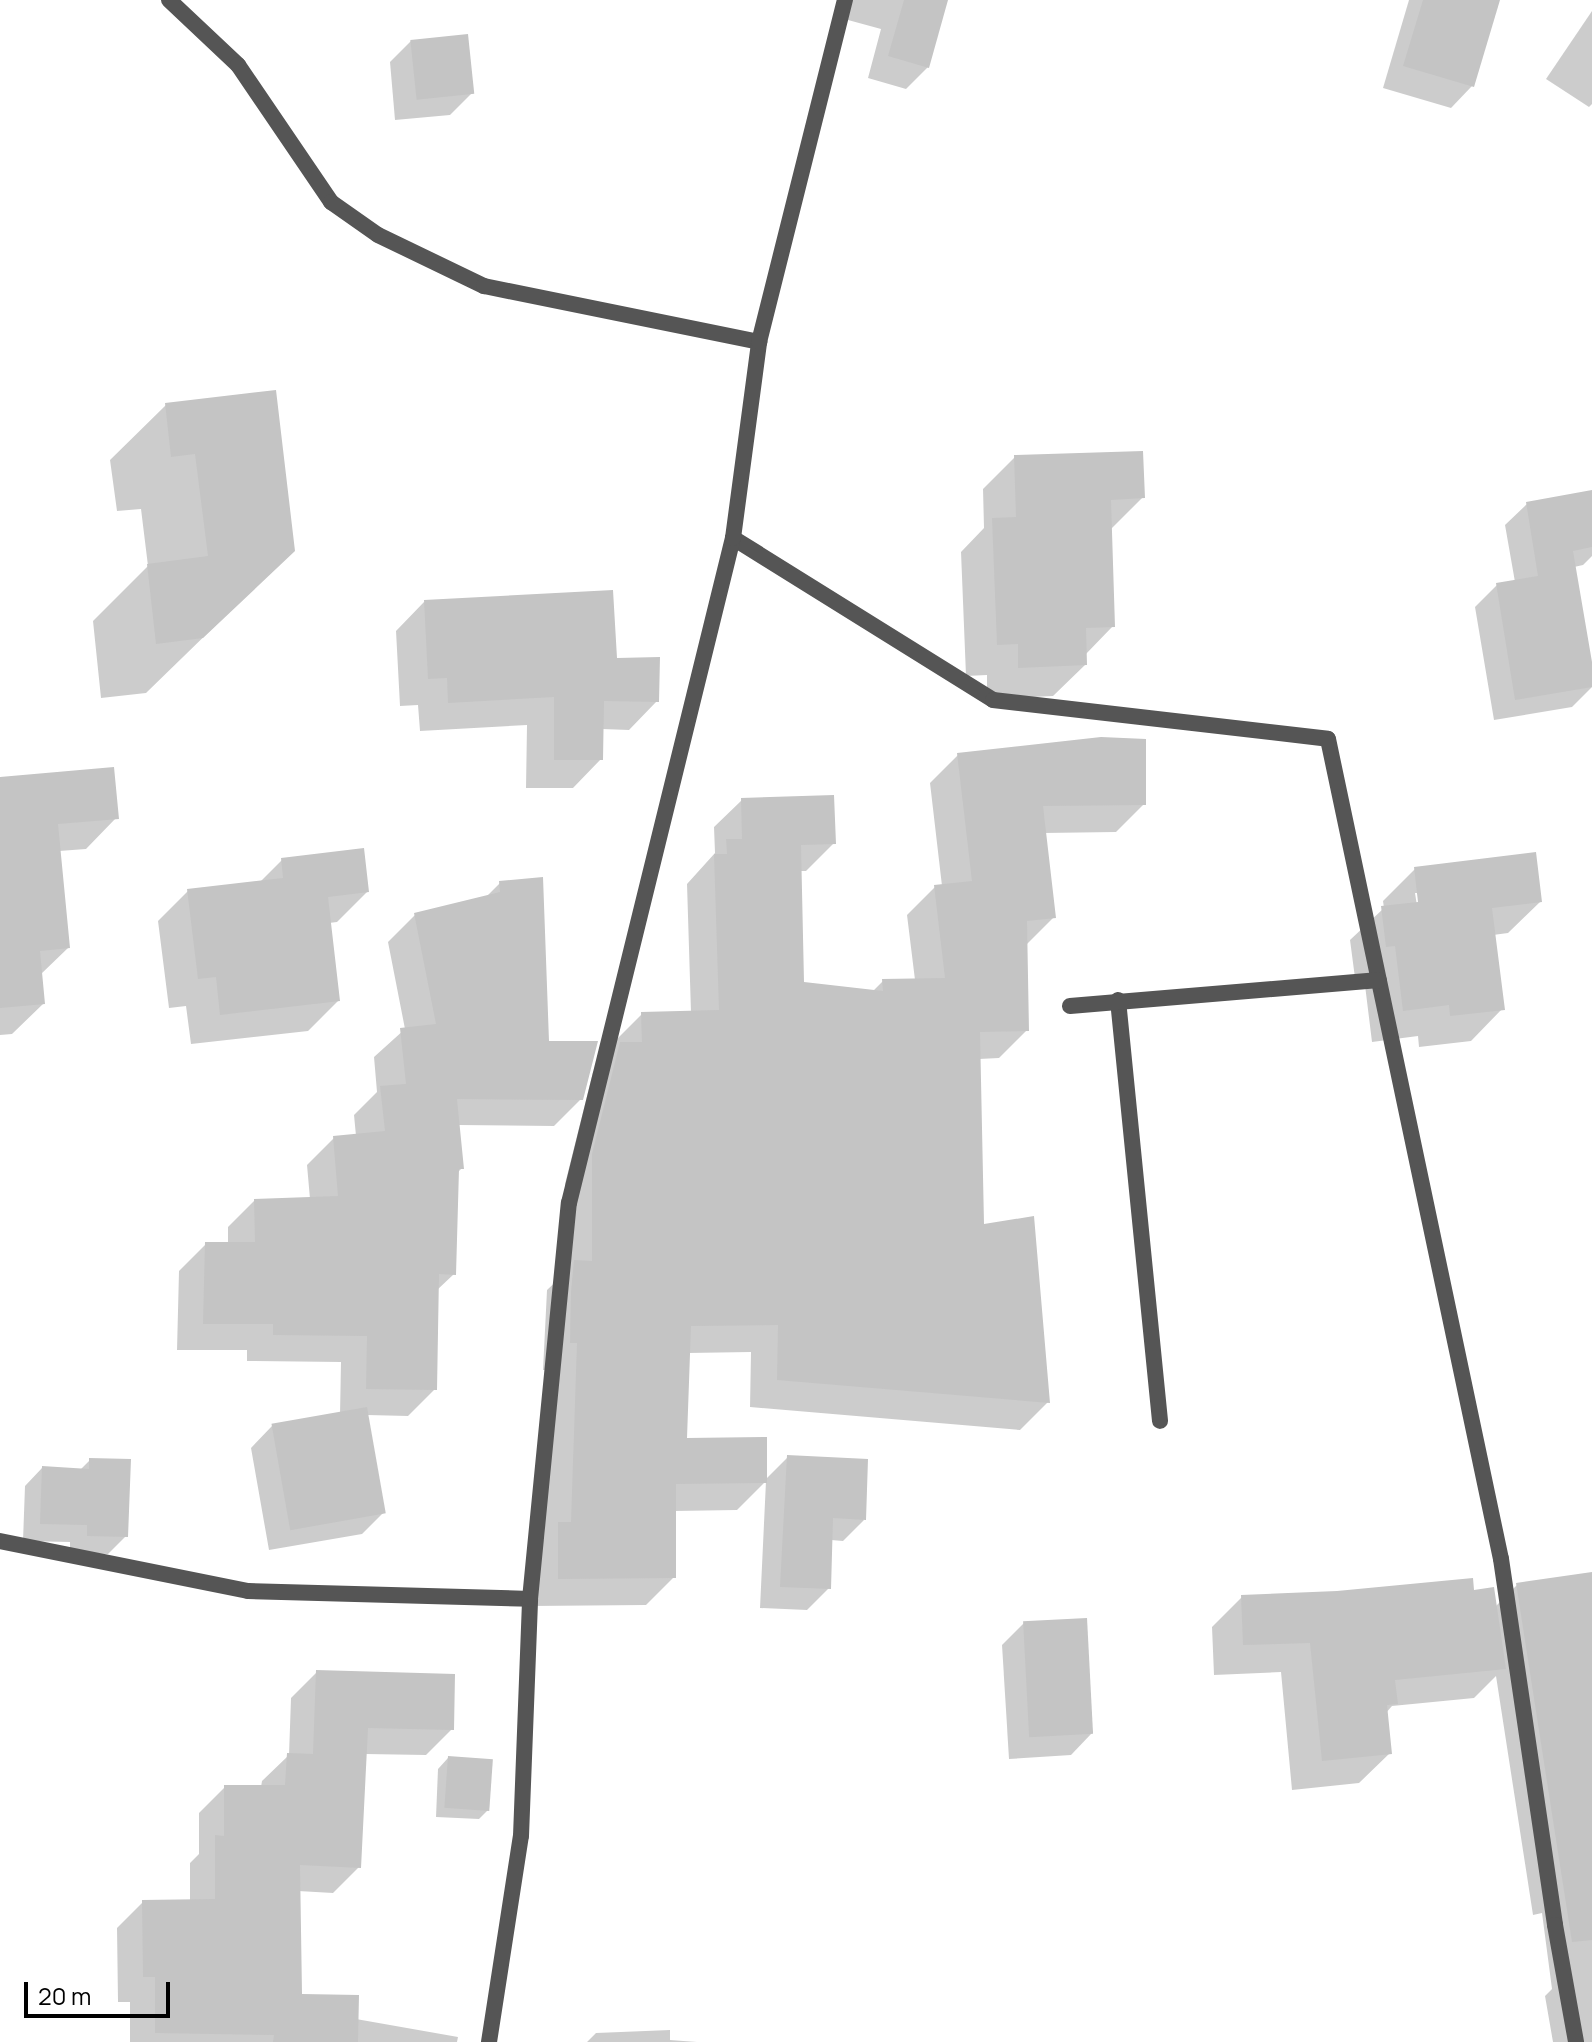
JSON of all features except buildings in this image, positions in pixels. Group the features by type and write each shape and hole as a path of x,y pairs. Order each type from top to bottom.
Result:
{"street":[{"path":"169,0 238,65 331,202 378,235 484,286 759,342"},
{"path":"489,2042 521,1836 530,1599 569,1203 733,538 759,342 845,0"},
{"path":"733,538 993,700 1328,739 1501,1559 1552,1910 1576,2042"},
{"path":"1070,1006 1379,980"},
{"path":"1118,1000 1160,1421"},
{"path":"0,1541 248,1591 530,1599"}]}
